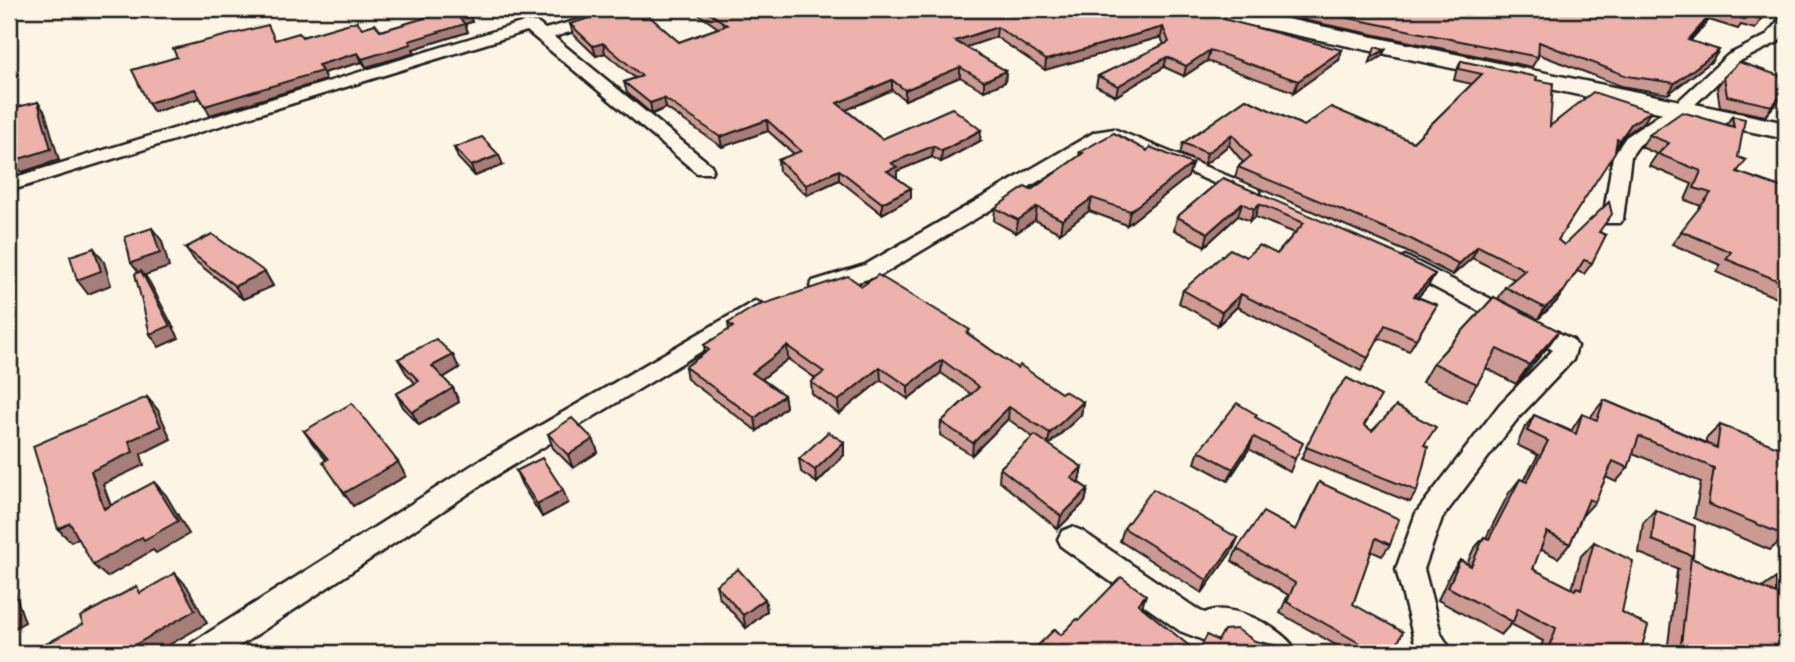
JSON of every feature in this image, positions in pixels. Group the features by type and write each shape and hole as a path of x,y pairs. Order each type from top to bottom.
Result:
{"main road":[{"path":"1207,9 1786,131"}],"street":[{"path":"543,35 635,9"},
{"path":"1613,219 1622,156 1632,141 1680,109 1734,58 1772,39 1786,20"},
{"path":"9,185 530,25 704,169"},
{"path":"799,293 873,270 1101,136 1114,134 1127,138 1275,204"},
{"path":"1385,253 1565,346 1565,354 1509,411 1430,513 1410,569 1429,649"},
{"path":"202,653 483,471 747,312 774,300"},
{"path":"1072,539 1190,621 1208,628 1217,621 1234,623 1282,653"}],"building":[{"path":"430,9 464,9 469,13 458,17 465,24 409,41 411,44 362,59 358,53 318,65 322,71 205,106 195,89 148,103 132,70 177,57 173,49 268,25 275,40 299,33 302,37 357,21 362,28 375,24 381,31 435,15"},
{"path":"619,9 641,9 679,42 727,25 704,9 1210,9 1228,13 1223,19 1342,50 1298,81 1210,50 1186,66 1167,57 1118,86 1098,76 1169,42 1163,27 1046,60 997,27 955,41 1006,71 984,81 960,67 905,90 892,80 837,103 882,139 952,108 981,130 942,151 933,146 891,163 897,167 887,171 911,188 882,203 839,170 806,185 778,160 801,151 767,120 720,137 664,98 650,103 624,82 642,76 603,43 593,46 570,24"},
{"path":"1305,9 1768,9 1762,19 1748,15 1744,19 1715,10 1688,40 1719,50 1675,83 1627,76 1539,42 1538,57"},
{"path":"1375,47 1385,50 1372,57"},
{"path":"1461,61 1537,77 1536,80 1553,83 1550,126 1593,92 1651,111 1631,124 1620,140 1617,139 1615,152 1558,240 1564,245 1609,202 1612,214 1599,232 1606,235 1592,263 1584,260 1564,291 1545,308 1505,287 1525,270 1478,246 1459,264 1411,239 1238,167 1251,156 1232,134 1207,153 1183,143 1246,99 1304,126 1331,107 1413,142 1482,74 1459,69"},
{"path":"1739,62 1786,78 1786,90 1772,106 1727,96 1724,77"},
{"path":"38,102 51,149 13,161 12,156 9,157 9,109"},
{"path":"1682,112 1734,127 1732,116 1745,119 1738,157 1746,160 1737,172 1786,189 1786,284 1726,259 1731,252 1681,231 1711,193 1694,188 1701,171 1658,154 1669,143 1649,135"},
{"path":"1114,133 1147,151 1150,147 1192,164 1130,211 1092,198 1062,220 1037,207 1018,220 995,208 1025,187 1031,190 1083,153 1080,152"},
{"path":"482,137 499,155 471,166 454,148"},
{"path":"1223,178 1395,253 1435,274 1414,296 1437,305 1416,339 1385,325 1368,358 1241,294 1222,312 1183,290 1230,249 1246,257 1259,245 1277,254 1304,223 1259,204 1254,209 1242,203 1208,233 1177,217"},
{"path":"152,228 160,253 131,263 125,237"},
{"path":"212,234 265,272 235,286 185,248"},
{"path":"94,248 101,271 77,280 70,256"},
{"path":"141,271 170,326 150,334 135,274"},
{"path":"878,275 970,330 967,333 1017,368 1020,365 1061,393 1064,391 1083,402 1050,433 1009,407 973,443 941,422 979,387 942,360 908,386 880,367 838,401 811,382 824,372 787,346 752,373 784,395 755,418 685,367 709,350 704,345 733,327 728,323 754,307 848,276 862,286"},
{"path":"1494,297 1559,331 1529,365 1497,349 1477,384 1433,363"},
{"path":"436,339 453,355 432,366 453,388 412,412 396,394 419,381 398,359"},
{"path":"1347,378 1381,396 1364,425 1372,431 1396,406 1436,427 1424,445 1428,447 1417,491 1306,447 1332,396"},
{"path":"147,397 161,426 129,441 133,452 91,471 104,509 154,482 178,521 144,540 142,537 93,565 70,523 58,529 33,446"},
{"path":"1604,400 1717,448 1720,425 1786,450 1786,536 1708,504 1714,468 1639,436 1628,468 1613,461 1595,502 1589,499 1570,544 1547,532 1533,569 1575,590 1577,587 1581,589 1594,542 1633,561 1622,612 1648,626 1640,653 1601,653 1581,643 1578,653 1548,653 1556,628 1518,608 1513,622 1448,587 1460,560 1471,566 1484,537 1489,539 1520,479 1527,482 1548,441 1527,431 1534,415 1576,434 1582,414 1597,420"},
{"path":"352,403 398,462 344,493 323,462 328,459 304,431"},
{"path":"1237,403 1257,415 1255,417 1303,443 1295,459 1254,437 1233,469 1199,451"},
{"path":"572,418 593,439 568,455 548,434"},
{"path":"828,432 844,442 815,470 799,459"},
{"path":"1035,435 1082,467 1071,478 1088,489 1061,516 1000,468"},
{"path":"542,458 563,490 537,504 516,471"},
{"path":"1319,482 1399,519 1390,545 1376,538 1353,604 1403,632 1393,653 1377,653 1287,602 1295,583 1237,549 1263,512 1296,530"},
{"path":"1153,489 1238,538 1207,580 1124,528"},
{"path":"1655,510 1695,526 1693,556 1652,540"},
{"path":"1691,558 1776,594 1776,578 1786,582 1786,653 1680,653"},
{"path":"738,569 765,599 743,615 716,585"},
{"path":"175,573 195,610 121,653 46,653 44,645 83,624 80,617 137,586 140,593"},
{"path":"1121,577 1146,595 1138,604 1198,653 1030,653 1055,629 1061,635 1079,620"},
{"path":"1237,629 1255,641 1282,647 1280,651 1283,653 1198,653 1207,635 1218,641 1224,630"}]}
